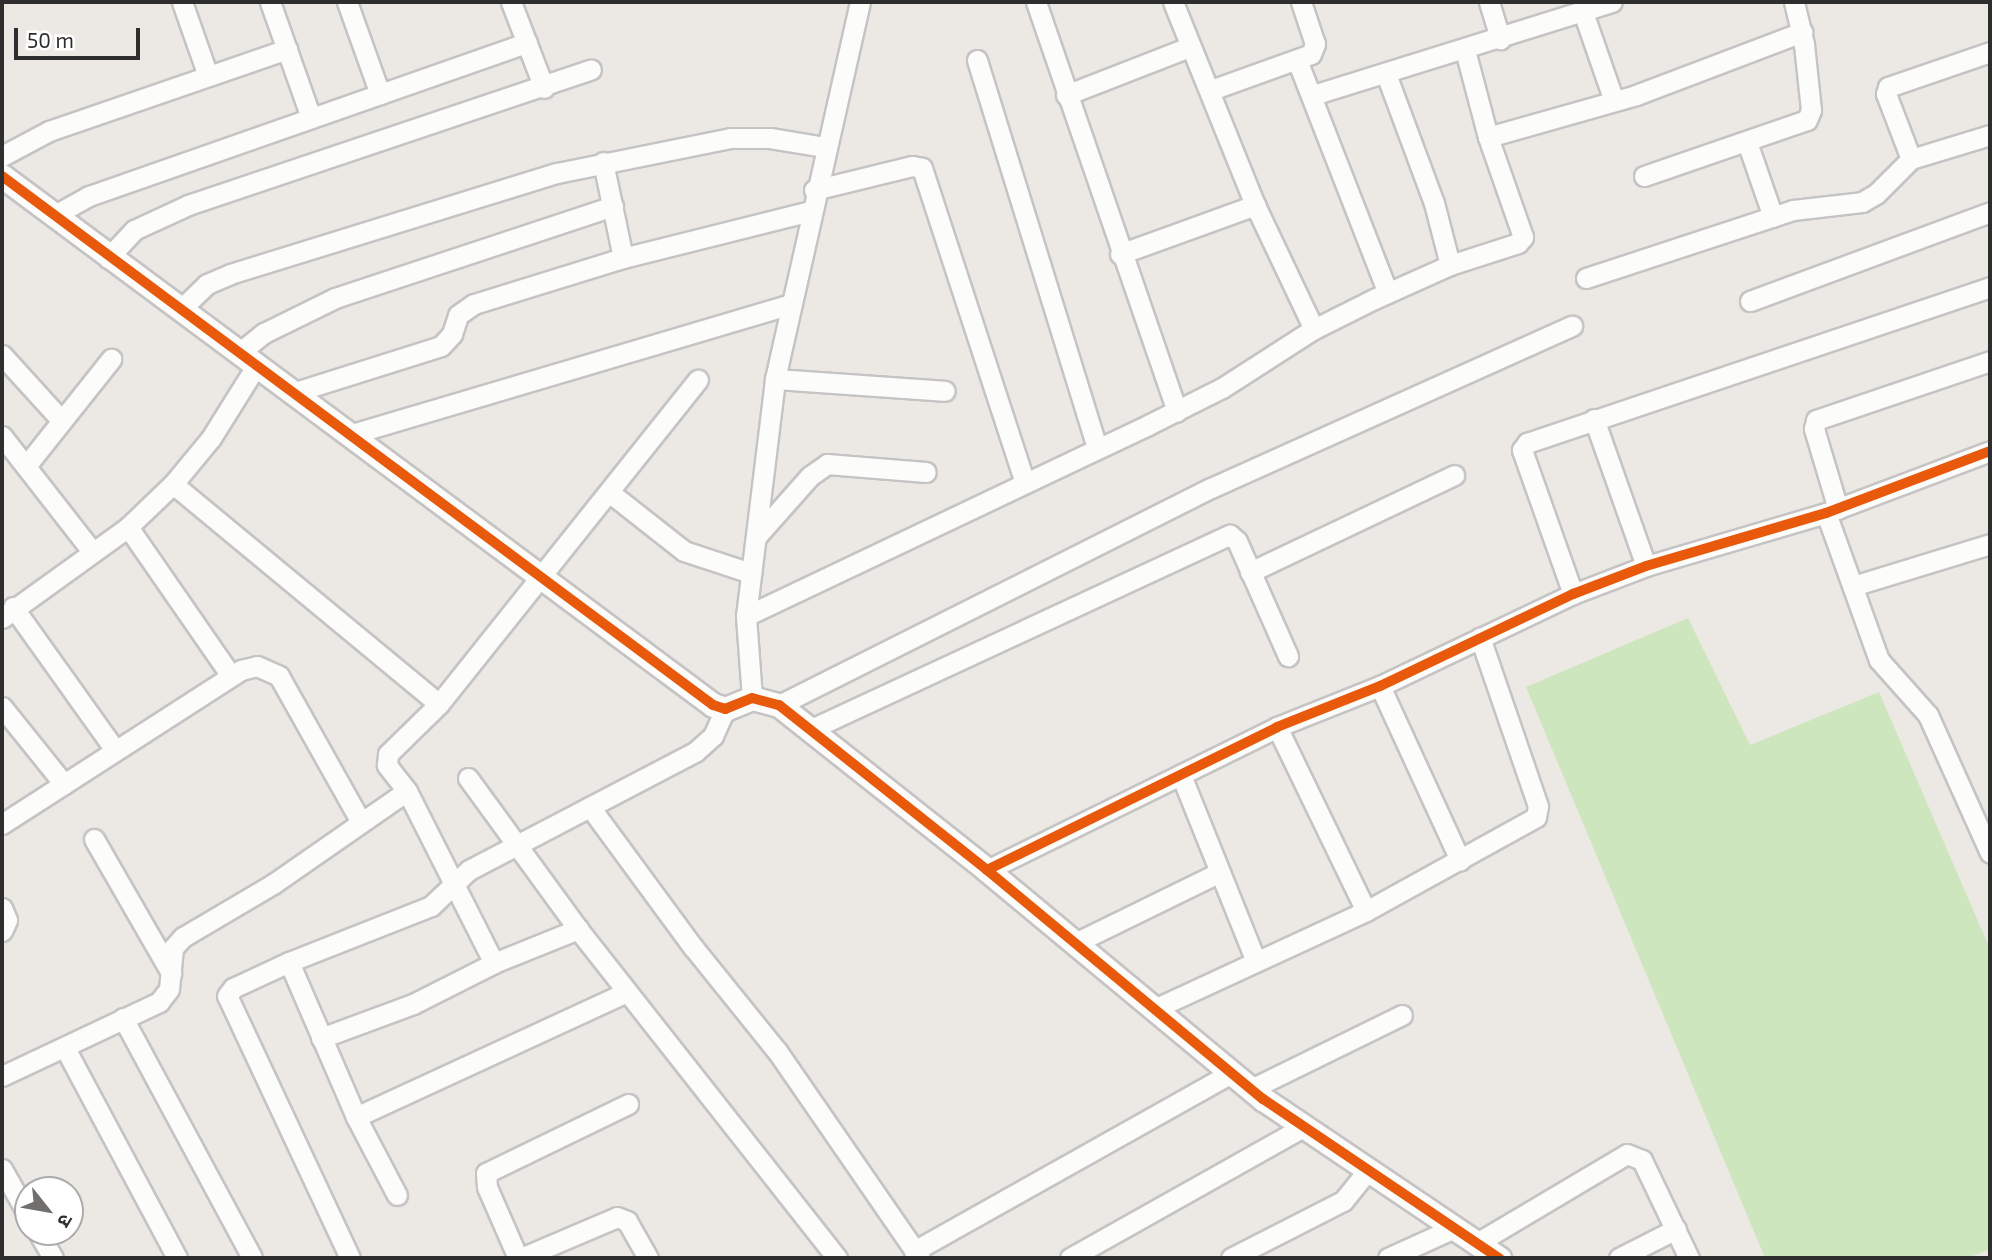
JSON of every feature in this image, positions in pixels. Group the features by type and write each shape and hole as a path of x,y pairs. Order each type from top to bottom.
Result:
{"street":[{"path":"182,2 208,76"},
{"path":"270,2 311,118"},
{"path":"347,2 380,94"},
{"path":"511,2 544,88"},
{"path":"752,698 746,615 775,379 814,190 860,2"},
{"path":"1036,2 1120,254 1177,411"},
{"path":"1173,2 1189,47 1211,90 1255,205 1314,329"},
{"path":"1211,90 1311,54 1315,44 1300,2"},
{"path":"1489,2 1500,39"},
{"path":"1313,95 1465,50 1612,2"},
{"path":"1644,176 1808,120 1811,110 1802,32 1794,2"},
{"path":"1583,12 1614,101"},
{"path":"1488,137 1614,101 1802,32"},
{"path":"53,216 89,196 527,43"},
{"path":"1066,95 1189,47"},
{"path":"2,156 49,131 287,49"},
{"path":"746,615 1177,411 1222,388 1314,329 1388,293 1450,265 1518,243 1523,237 1488,137 1465,50"},
{"path":"1911,159 1886,94 1888,87 1990,52"},
{"path":"1297,60 1313,95 1388,293"},
{"path":"976,61 1097,448"},
{"path":"108,258 134,230 176,210 544,88 591,69"},
{"path":"1386,74 1434,203 1450,265"},
{"path":"1586,278 1805,207 1862,202 1876,194 1911,159 1990,135"},
{"path":"180,310 207,284 230,274 603,162 739,137 825,147"},
{"path":"1747,142 1773,217"},
{"path":"603,162 623,258"},
{"path":"814,190 912,166 922,168 1025,482"},
{"path":"2,176 108,258 713,705 724,709 752,698 779,705 987,870 1251,1089 1489,1253 1627,1154 1642,1160 1689,1258"},
{"path":"1120,254 1255,205"},
{"path":"115,750 8,612 128,527 173,484 211,438 247,360 264,333 335,298 612,206"},
{"path":"292,393 441,346 466,308 623,258 810,211"},
{"path":"1750,301 1990,212"},
{"path":"1573,594 1521,450 1527,443 1990,287"},
{"path":"349,435 789,305"},
{"path":"779,705 1211,488 1572,326"},
{"path":"2,355 62,421"},
{"path":"26,467 111,359"},
{"path":"1990,361 1816,420 1814,429 1832,511 1853,586 1879,660 1928,715 1990,853"},
{"path":"775,379 945,391"},
{"path":"494,963 455,879 407,791 387,765 388,754 439,704 698,380"},
{"path":"1594,419 1646,566"},
{"path":"2,436 92,551"},
{"path":"987,870 1277,727 1380,686 1573,594 1646,566 1832,511 1990,451"},
{"path":"756,537 810,476 827,464 926,472"},
{"path":"1250,572 1454,475"},
{"path":"173,484 439,704"},
{"path":"609,492 684,551 751,573"},
{"path":"128,527 230,676"},
{"path":"809,730 1227,536 1237,541 1288,656"},
{"path":"1853,586 1990,544"},
{"path":"1154,1009 1366,911 1531,821 1538,812 1480,638"},
{"path":"2,824 230,676 257,666 279,676 361,822"},
{"path":"1380,686 1460,860"},
{"path":"2,707 64,784"},
{"path":"350,1258 229,1007 227,996 233,988 289,962 431,906 455,879 513,845 695,752 713,736 724,709"},
{"path":"1277,727 1366,911"},
{"path":"1181,775 1256,962"},
{"path":"468,778 513,845 626,992 837,1258"},
{"path":"2,1076 159,1002 169,989 173,948 183,937 273,884 407,791"},
{"path":"590,807 693,947 777,1051 917,1254 1231,1073"},
{"path":"94,839 172,974"},
{"path":"1075,943 1220,872"},
{"path":"2,908 7,920 2,932"},
{"path":"321,1038 413,1004 494,963 578,929"},
{"path":"289,962 356,1117 397,1195"},
{"path":"356,1117 626,992"},
{"path":"1251,1089 1402,1015"},
{"path":"123,1018 252,1258"},
{"path":"65,1048 177,1258"},
{"path":"628,1104 486,1173 487,1187 520,1258 617,1217 627,1221 648,1258"},
{"path":"1070,1258 1303,1126"},
{"path":"2,1169 14,1190"},
{"path":"1231,1258 1343,1201 1368,1170"},
{"path":"1388,1258 1454,1228"},
{"path":"1619,1258 1676,1229"}],"green space":[{"path":"1688,618 1750,745 1879,692 1990,949 1990,1249 1968,1258 1765,1258 1526,687"}],"cycle path":[{"path":"2,176 713,705 725,709 752,698 779,705 987,870 1263,1099 1499,1258"},
{"path":"987,870 1277,727 1380,686 1573,594 1646,566 1826,513 1990,451"}]}
